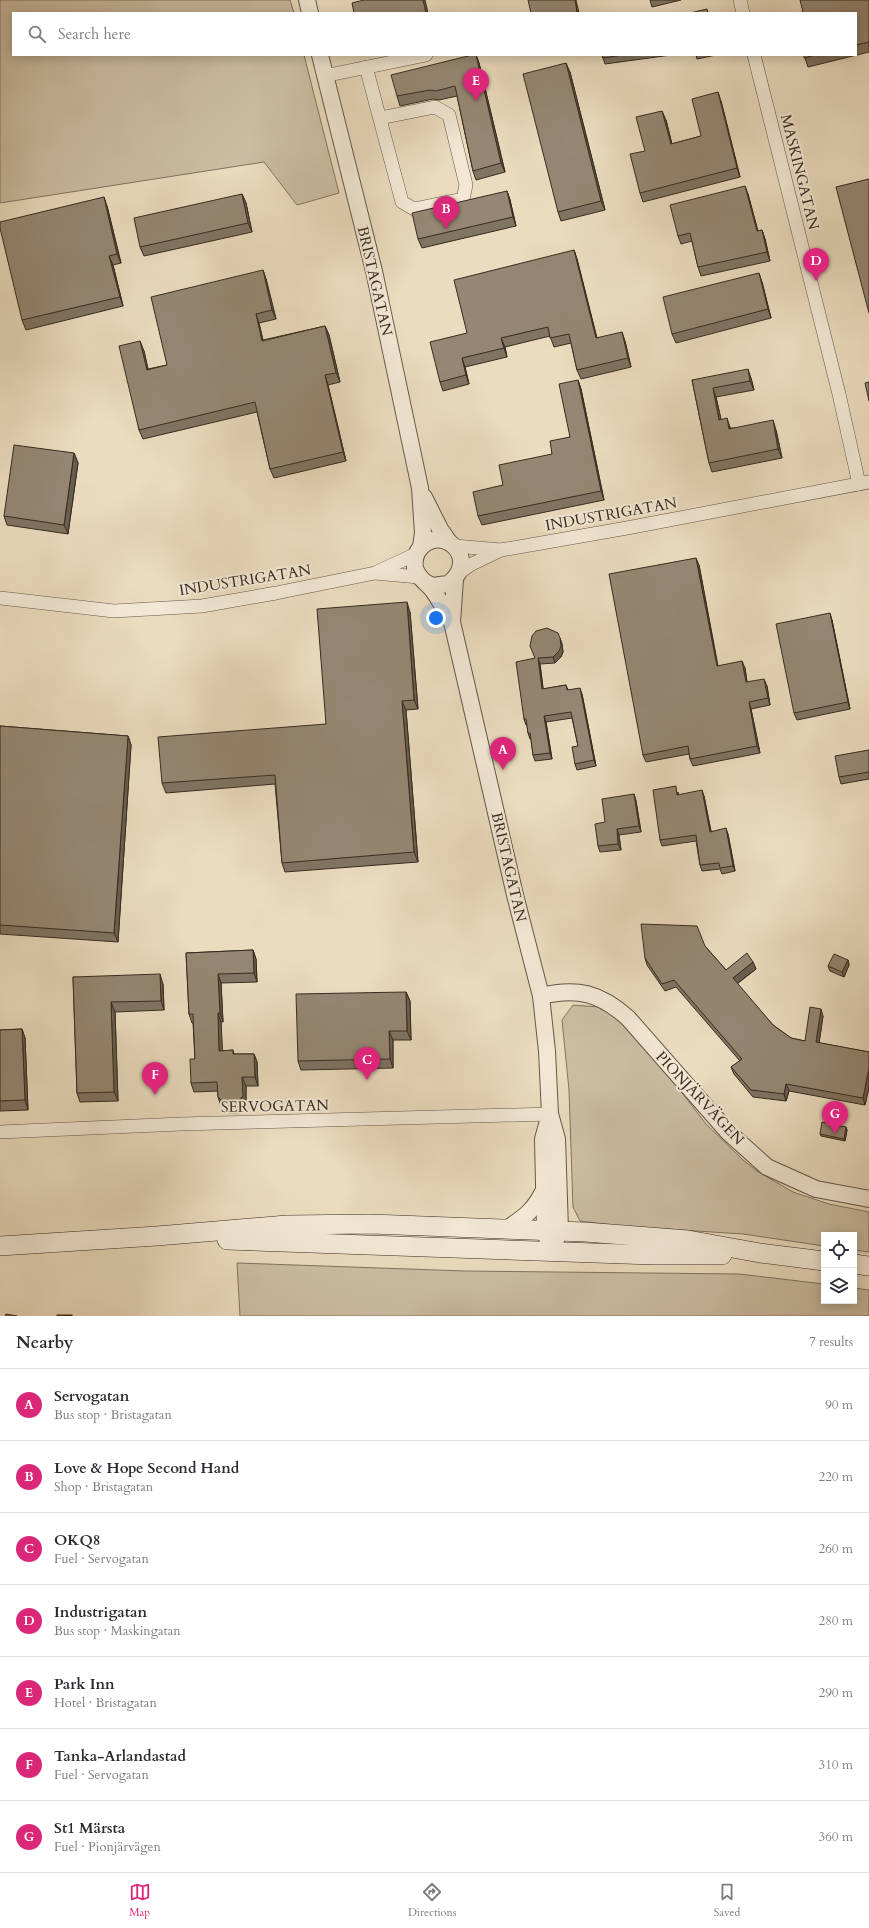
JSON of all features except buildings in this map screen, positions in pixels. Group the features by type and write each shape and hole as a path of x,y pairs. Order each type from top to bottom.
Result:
{"main road":[{"path":"0,1246 158,1236 287,1225 371,1224 552,1230 688,1240 760,1254 821,1260"},
{"path":"158,1236 289,1243 551,1251 653,1256 760,1254"},
{"path":"857,1264 869,1266"}],"street":[{"path":"307,0 310,12"},
{"path":"740,0 743,12"},
{"name":"BRISTAGATAN","path":"320,56 374,271 420,488 423,533 415,562 416,570 422,580 434,592 452,622 513,888 541,996 547,1051 550,1114 557,1138 551,1251"},
{"path":"324,76 421,56"},
{"name":"MASKINGATAN","path":"754,56 839,394 864,482"},
{"path":"366,67 402,202 414,209 463,199 466,185 449,115 435,108 380,118"},
{"name":"INDUSTRIGATAN","path":"457,576 470,565 501,550 627,528 864,482"},
{"name":"BRISTAGATAN","path":"420,488 438,525 461,559 457,576 452,622"},
{"path":"419,550 427,542 435,540 452,544"},
{"name":"INDUSTRIGATAN","path":"452,544 501,550"},
{"name":"INDUSTRIGATAN","path":"0,598 114,611 202,606 375,573 419,550"},
{"name":"INDUSTRIGATAN","path":"375,573 422,580"},
{"path":"422,580 432,586 440,586 448,584 457,576"},
{"name":"PIONJÄRVÄGEN","path":"541,996 559,992 580,992 603,1000 616,1007 628,1018 728,1132 768,1167 816,1189 869,1199"},
{"name":"BRISTAGATAN","path":"550,1114 543,1138 544,1190 552,1230"},
{"name":"SERVOGATAN","path":"0,1132 181,1124 550,1114"},
{"path":"508,1228 527,1216 536,1205 544,1190"}],"shaded area":[{"path":"0,0 290,0 294,12 12,12 12,56 304,56 339,193 297,205 264,162 0,203"},
{"path":"573,1005 599,1007 630,1025 706,1124 743,1160 757,1171 793,1192 829,1204 869,1212 869,1252 857,1250 857,1232 821,1232 821,1246 743,1234 620,1226 580,1221 573,1207 569,1090 562,1020"},
{"path":"237,1263 465,1271 739,1274 821,1284 821,1304 857,1304 857,1288 869,1290 869,1316 240,1316"}],"place":[{"name":"Park Inn","path":"476,101"},
{"name":"Love & Hope Second Hand","path":"446,229"},
{"name":"Industrigatan","path":"816,281"},
{"name":"Servogatan","path":"503,770"},
{"name":"OKQ8","path":"367,1080"},
{"name":"Tanka-Arlandastad","path":"155,1095"},
{"name":"St1 Märsta","path":"835,1134"}]}
